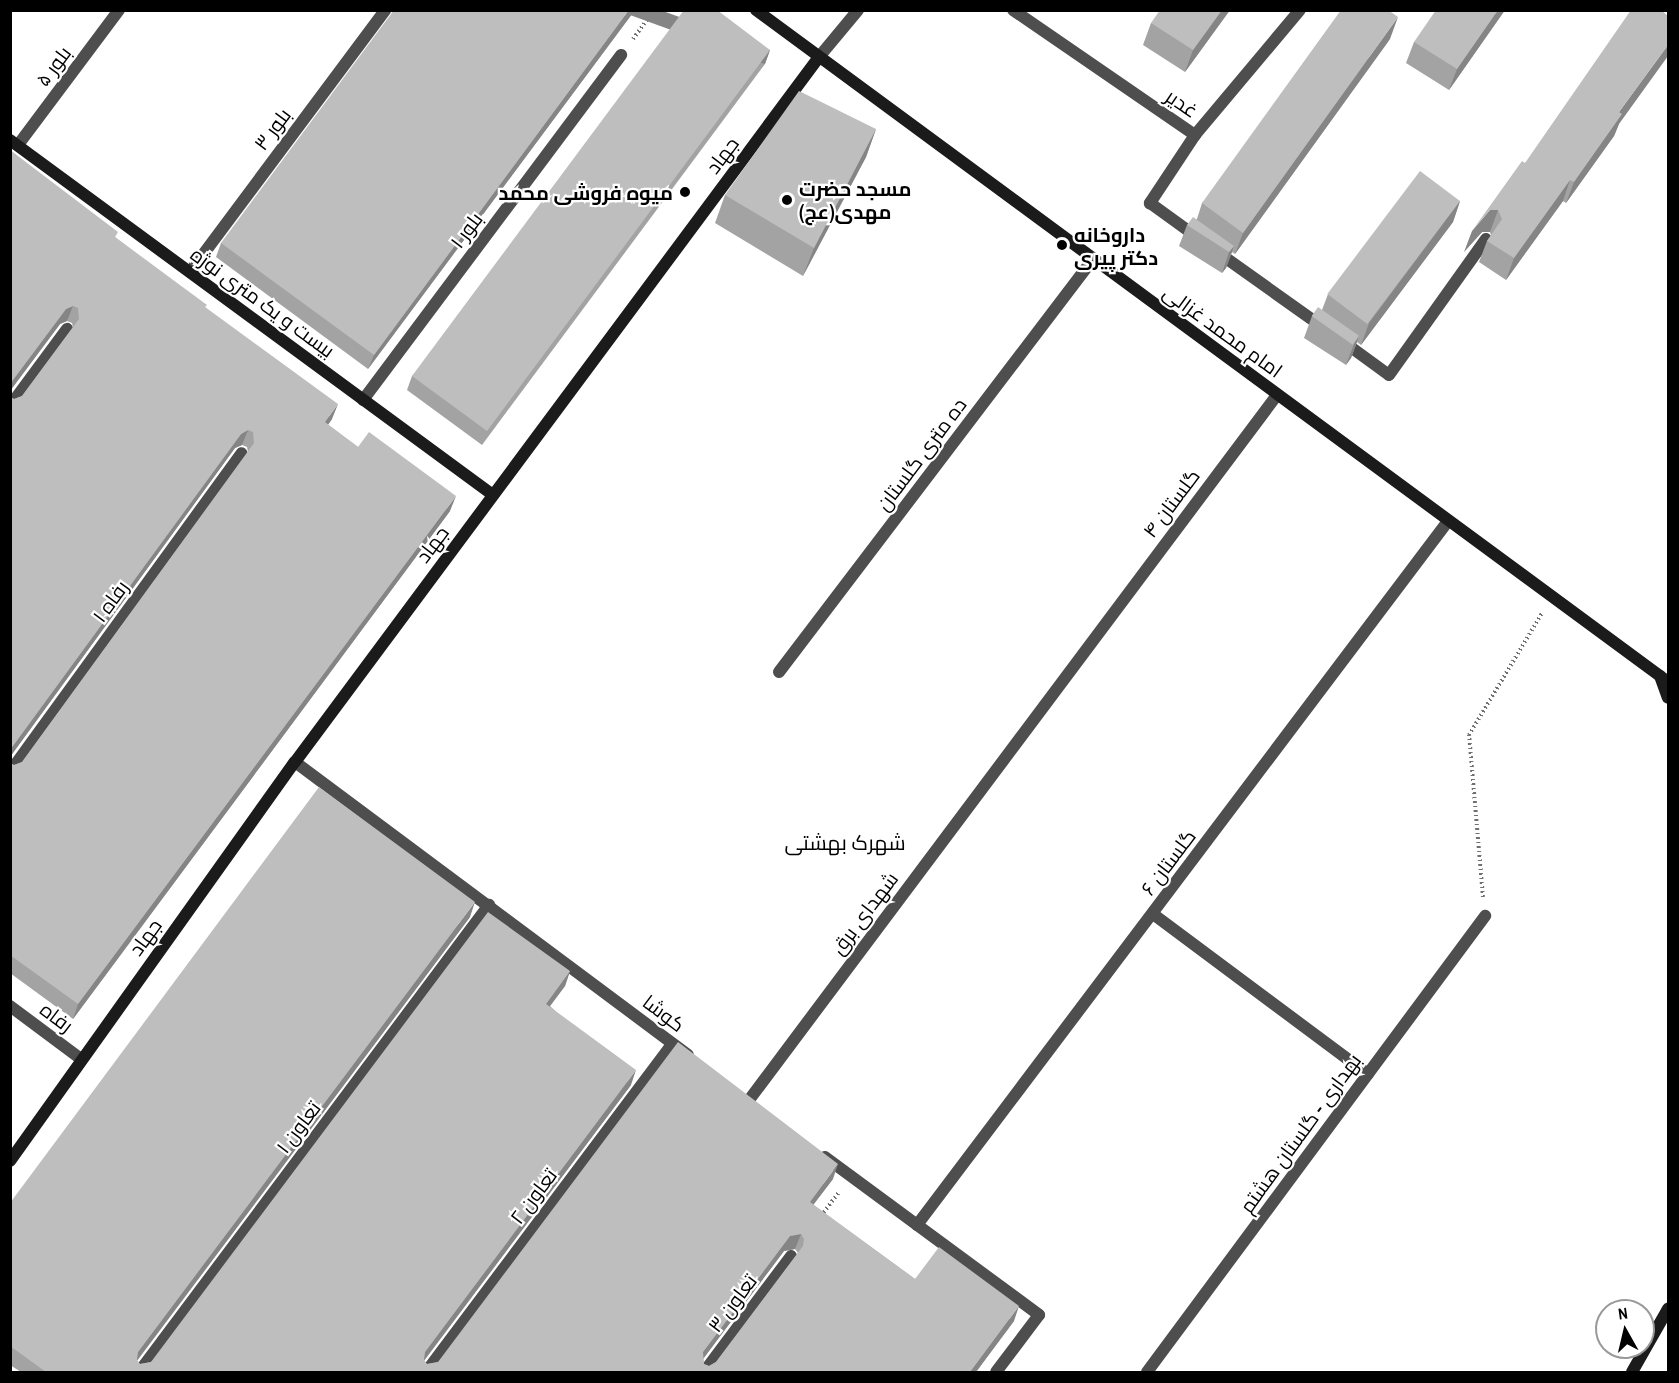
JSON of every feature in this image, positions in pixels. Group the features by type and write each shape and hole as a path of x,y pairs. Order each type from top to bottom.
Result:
{"street":[{"name":"بلور ۵","path":"14,142 119,10"},
{"name":"بلور ۳","path":"190,272 385,10"},
{"name":"امام محمد غزالی","path":"756,10 1551,597 1665,677"},
{"path":"819,57 858,10"},
{"name":"غدیر","path":"1012,10 1195,135 1300,10"},
{"name":"بلور ۱","path":"363,400 621,55"},
{"name":"جهاد","path":"10,1161 295,762 819,57"},
{"path":"1195,135 1150,203 1389,375 1486,239"},
{"name":"بیست و یک متری نوژه","path":"14,142 493,495"},
{"name":"ده متری گلستان","path":"779,672 1093,259"},
{"path":"10,406 67,329"},
{"name":"گلستان ۴","path":"1097,634 1277,395"},
{"name":"رفاه ۱","path":"10,772 242,453"},
{"name":"گلستان ۶","path":"917,1225 1448,521"},
{"name":"شهدای برق","path":"749,1100 1097,634"},
{"path":"1665,677 1668,698"},
{"name":"کوشا","path":"295,762 701,1065"},
{"name":"تعاون ۱","path":"139,1372 489,905"},
{"path":"1153,914 1368,1074"},
{"name":"بهداری - گلستان هشتم","path":"1147,1372 1485,916"},
{"name":"رفاه","path":"10,1006 81,1059"},
{"name":"تعاون ۲","path":"426,1372 672,1044"},
{"path":"814,1149 1039,1315 996,1372"},
{"name":"تعاون ۳","path":"704,1372 791,1256"},
{"path":"1632,1372 1668,1309"}],"path":[{"path":"621,55 654,10"},
{"path":"1485,916 1469,735 1551,597"},
{"path":"818,1221 851,1176"}],"building":[{"path":"394,10 629,10 374,355 221,243"},
{"path":"684,10 717,10 770,50 487,431 412,376"},
{"path":"1160,10 1222,10 1193,50 1151,23"},
{"path":"1341,10 1388,10 1398,17 1243,233 1202,203"},
{"path":"1436,10 1498,10 1457,69 1414,42"},
{"path":"1631,10 1661,10 1668,16 1668,45 1619,112 1622,114 1574,182 1570,180 1514,258 1487,241 1502,219 1498,210 1490,210 1472,231 1522,161 1525,163"},
{"path":"799,91 876,129 814,248 725,195"},
{"path":"10,150 118,232 115,237 207,305 205,307 338,404 325,422 358,447 369,432 456,496 78,1004 10,955 10,763 14,765 22,762 254,443 253,432 248,430 241,434 10,750 10,397 14,399 22,396 79,319 78,308 73,306 66,309 10,384"},
{"path":"1420,171 1460,201 1367,324 1327,294"},
{"path":"1193,217 1234,246 1229,252 1187,225"},
{"path":"1318,307 1359,336 1353,345 1312,316"},
{"path":"319,787 475,902 138,1352 137,1360 140,1364 151,1362 488,912 570,971 546,1004 636,1070 425,1352 424,1360 427,1364 438,1362 678,1042 838,1164 810,1202 915,1279 939,1247 1019,1306 970,1372 46,1372 10,1346 10,1203","holes":["801,1234 804,1239 803,1246 716,1362 709,1366 704,1364 703,1352 790,1236"]}],"place":[{"name":"میوه فروشی محمد","path":"685,192"},
{"name":"مسجد حضرت مهدی(عج)","path":"787,200"},
{"name":"داروخانه دکتر پیری","path":"1062,245"}],"district":[{"name":"شهرک بهشتی","path":"845,843"}]}
